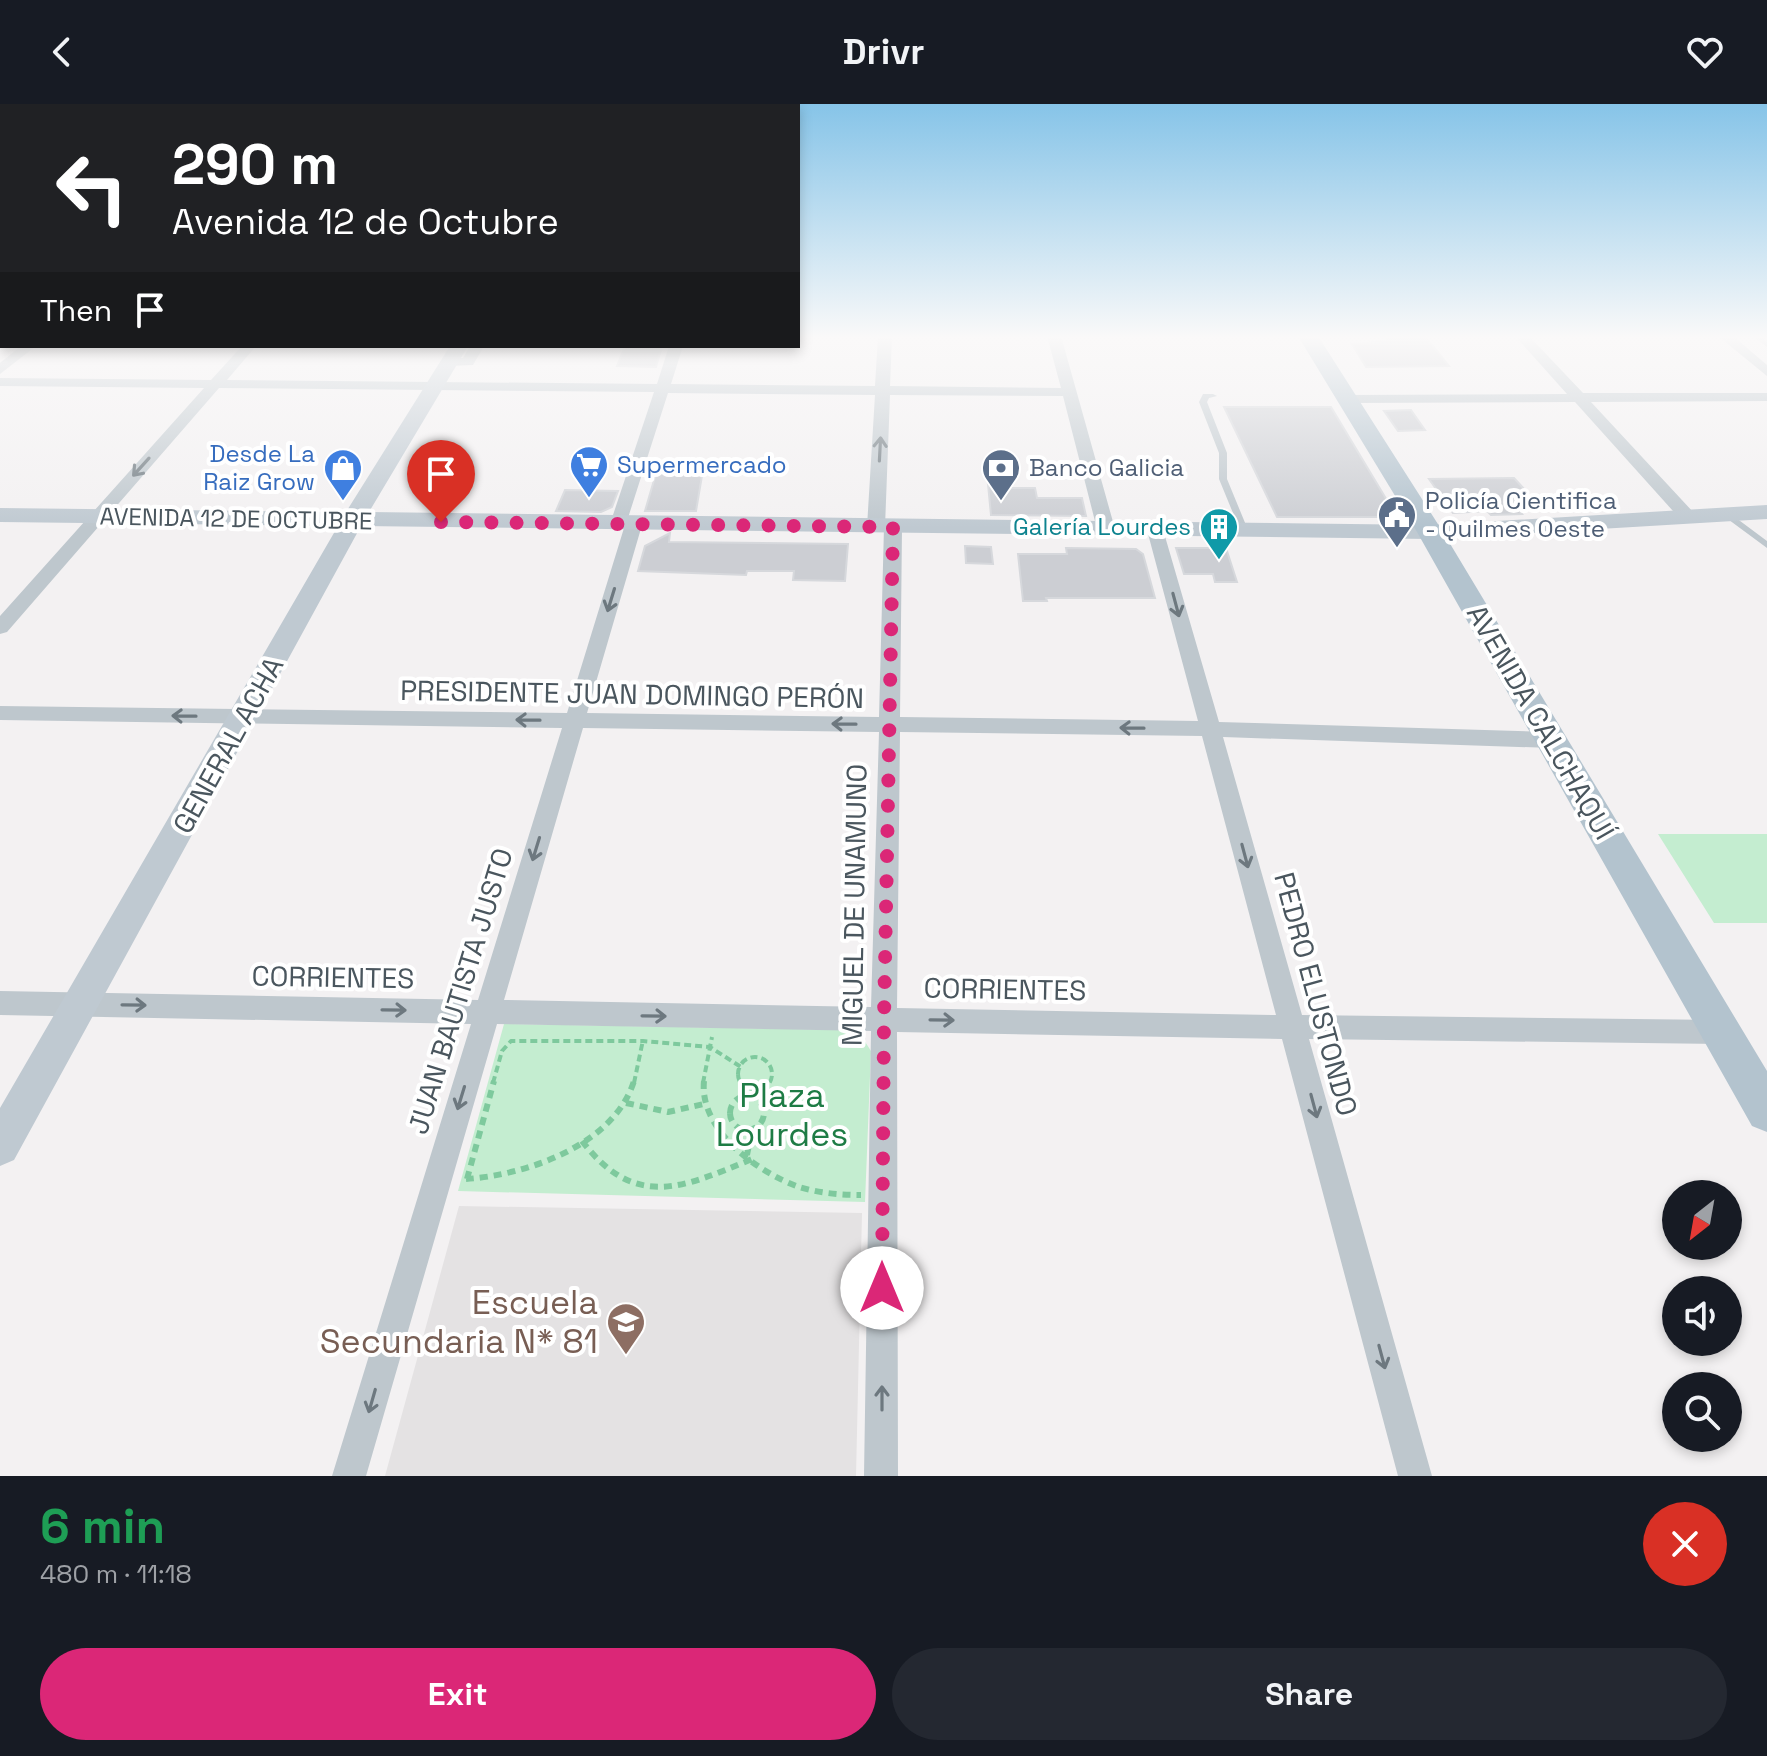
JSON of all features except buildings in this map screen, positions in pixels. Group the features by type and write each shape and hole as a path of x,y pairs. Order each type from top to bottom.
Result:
{"main road":[{"name":"GENERAL ACHA","path":"0,1146 353,520 426,400"},
{"name":"AVENIDA CALCHAQUÍ","path":"1347,400 1430,532 1767,1111"},
{"name":"AVENIDA 12 DE OCTUBRE","path":"0,515 626,525 1430,532 1767,512"}],"street":[{"path":"0,628 202,400"},
{"name":"JUAN BAUTISTA JUSTO","path":"349,1476 574,721 660,400"},
{"name":"MIGUEL DE UNAMUNO","path":"881,1476 884,1019 890,725 884,400"},
{"path":"1070,400 1106,529"},
{"path":"1581,400 1688,517"},
{"name":"PEDRO ELUSTONDO","path":"1156,530 1415,1476"},
{"name":"PRESIDENTE JUAN DOMINGO PERÓN","path":"0,713 1210,729 1552,740"},
{"name":"CORRIENTES","path":"0,1003 488,1012 645,1028 716,1017 1721,1032"}],"lane":[{"path":"1204,400 1223,453 1223,479 1244,530"},
{"path":"1728,515 1767,545"}],"path":[{"path":"716,1017 704,1104 711,1120 769,1173 793,1185 823,1192 883,1195"},
{"path":"436,1178 508,1175 536,1165 613,1119 626,1103 645,1028"},
{"path":"467,1179 502,1051 511,1041 645,1028 710,1047 741,1067"},
{"path":"753,1093 736,1100 729,1116 739,1129 753,1128 760,1123 764,1112 761,1102 753,1093 739,1082 741,1067 749,1059 760,1058 772,1068 768,1084 753,1093"},
{"path":"626,1103 668,1112 704,1104"},
{"path":"750,1157 753,1128"},
{"path":"582,1140 600,1168 630,1185 649,1188 716,1174 750,1157"}],"shaded area":[{"name":"Escuela Secundaria N* 81","path":"459,1206 862,1213 856,1476 385,1476"}],"green space":[{"path":"1658,834 1767,834 1767,923 1714,923"},
{"name":"Plaza Lourdes","path":"504,1024 851,1030 862,1037 871,1051 865,1202 458,1191"}],"place":[{"name":"Supermercado","path":"589,499"},
{"name":"Desde La Raiz Grow","path":"343,502"},
{"name":"Banco Galicia","path":"1001,502"},
{"name":"Policía Cientifica - Quilmes Oeste","path":"1397,549"},
{"name":"Galería Lourdes","path":"1219,561"},
{"name":"Escuela Secundaria N* 81","path":"626,1356"}],"route":[{"path":"441,522 893,527 882,1288"}]}
